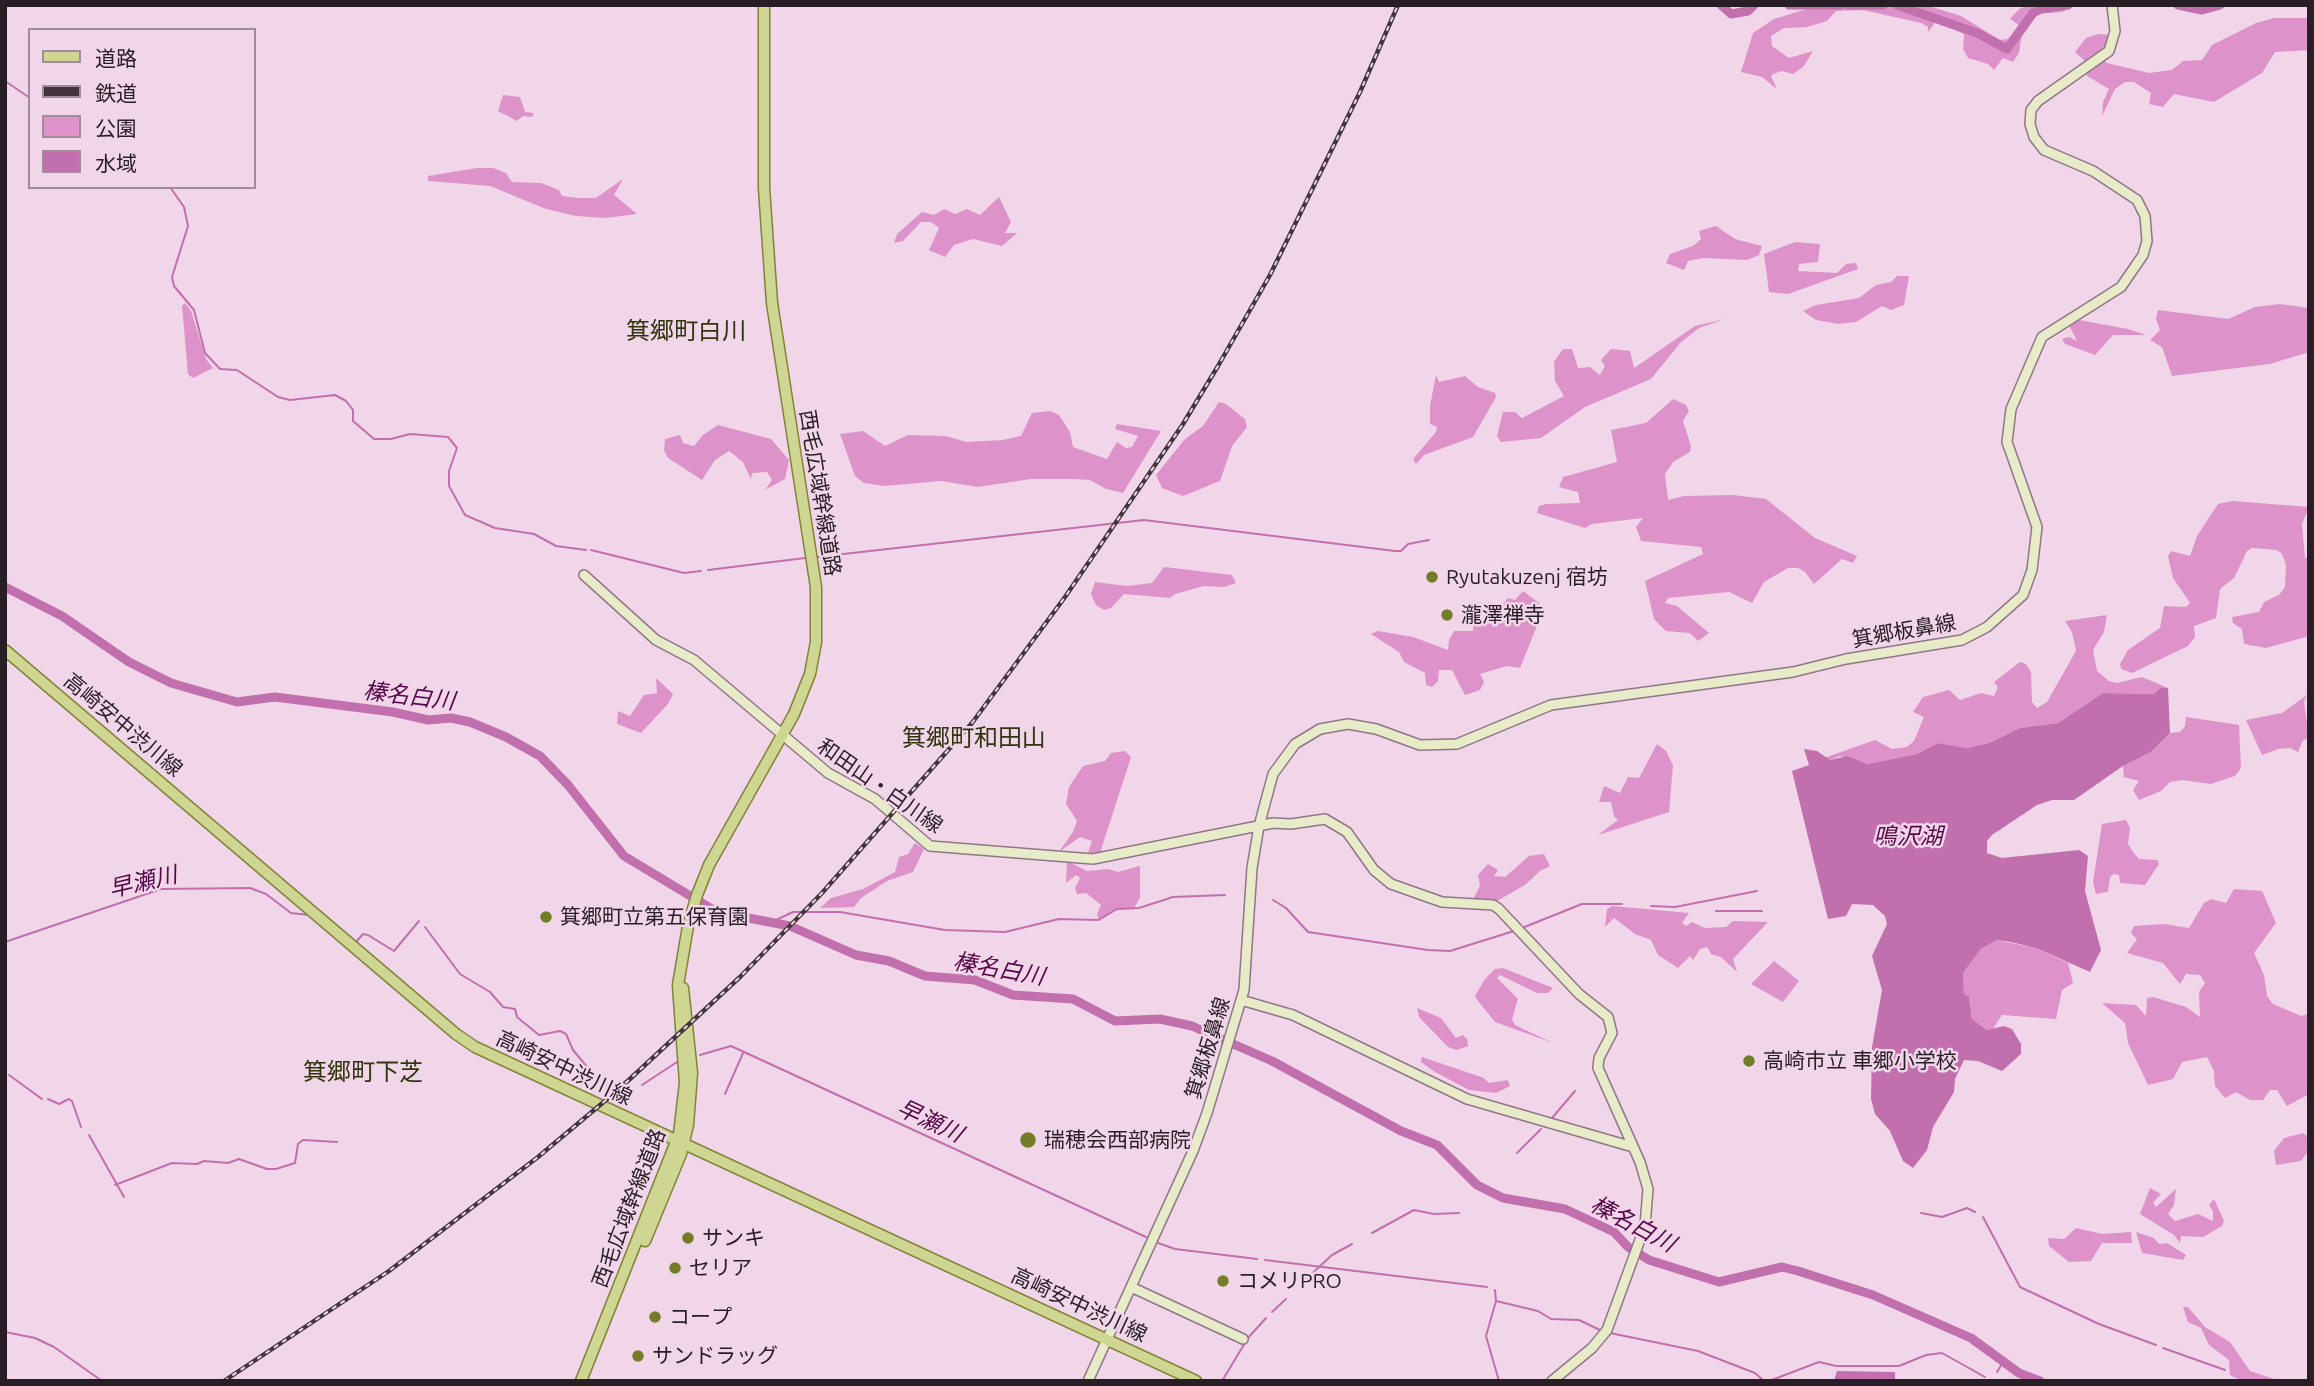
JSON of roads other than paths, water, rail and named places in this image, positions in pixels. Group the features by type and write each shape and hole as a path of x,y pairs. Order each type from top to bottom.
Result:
{"main road":[{"name":"西毛広域幹線道路","path":"588,1381 680,1143 684,1103 677,997 688,926 704,877 783,735 810,674 816,642 817,605 772,303 764,188 764,5"},
{"name":"箕郷板鼻線","path":"1088,1381 1193,1151 1221,1069 1241,1000 1247,967 1251,881 1259,826 1271,782 1282,759 1305,737 1333,725 1367,727 1427,746 1457,744 1551,705 1793,672 1846,659 1962,640 1987,627 2019,600 2031,579 2036,527 2007,442 2011,409 2042,337 2116,291 2143,256 2147,241 2145,216 2134,197 2093,171 2044,150 2034,137 2030,124 2031,110 2038,101 2109,51 2115,31 2112,5"},
{"name":"和田山・白川線","path":"584,575 656,640 694,660 828,773 875,799 922,841 936,848 1008,850 1093,859 1259,826"},
{"name":"高崎安中渋川線","path":"5,650 460,1037 492,1056 1196,1381"},
{"path":"1259,826 1329,820 1347,832 1374,870 1391,884 1442,902 1493,905 1503,912 1579,994 1608,1017 1611,1037 1599,1058 1598,1068 1633,1147 1648,1189 1643,1233 1604,1335 1552,1381"},
{"path":"1241,1000 1293,1015 1467,1099 1633,1147"},
{"name":"西毛広域幹線道路","path":"580,1381 680,1143"},
{"path":"1131,1287 1243,1339"}],"water":[{"name":"鳴沢湖","path":"2160,688 2168,688 2170,733 2151,752 2123,766 2074,800 2052,800 2037,805 1987,841 1987,853 2002,858 2079,850 2088,856 2085,891 2101,950 2090,972 2036,948 2011,942 1997,940 1981,949 1963,973 1964,994 1969,997 1972,1019 1987,1030 2004,1026 2012,1029 2021,1044 2021,1054 2002,1071 1978,1061 1964,1060 1955,1079 1954,1092 1933,1127 1927,1150 1913,1168 1903,1161 1890,1131 1875,1114 1871,1099 1872,1047 1882,990 1872,956 1887,924 1885,916 1873,905 1852,904 1846,916 1828,919 1792,771 1809,765 1804,749 1817,751 1830,760 1847,756 1867,764 1917,754 1938,743 1967,748 1989,743 2020,728 2058,723 2103,693 2154,694"},
{"path":"1837,1371 1895,1372 1895,1381 1834,1381"}],"waterway":[{"path":"1721,5 1731,14 1748,11 1754,5"},
{"path":"1789,5 1841,5"},
{"path":"1848,5 1883,5"},
{"path":"1897,5 1977,33 2007,49 2033,13 2041,9 2068,5"},
{"path":"2178,5 2202,10 2220,5"},
{"path":"5,81 28,97"},
{"path":"171,189 184,207 188,226 172,277 174,286 194,310 205,353 220,369 237,370 278,397 290,400 335,395 346,401 353,410 353,421 374,439 391,439 410,434 448,437 457,448 449,471 449,486 465,515 495,528 534,534 556,546 586,550"},
{"path":"817,557 1144,520 1395,551 1401,551 1408,544 1429,540"},
{"path":"591,550 684,573 701,571"},
{"path":"708,570 805,558"},
{"name":"榛名白川","path":"5,587 62,616 129,662 171,683 237,702 275,697 393,712 428,720 451,718 470,722 506,737 540,756 568,785 624,856 717,912 790,926 856,955 889,961 925,976 975,980 1013,995 1073,999 1115,1021 1160,1019 1192,1026 1272,1061 1401,1131 1437,1145 1477,1185 1503,1198 1565,1209 1614,1232 1628,1247 1649,1260 1719,1282 1782,1267 1798,1271 1873,1295 1971,1338 2019,1373 2040,1381"},
{"name":"早瀬川","path":"5,942 161,889 250,888 266,894 291,913 309,915"},
{"path":"1651,906 1675,907 1757,891"},
{"path":"772,922 793,912 840,912 945,930 1005,932 1059,919 1098,920 1117,909 1139,908 1173,897 1225,895"},
{"path":"1273,900 1286,908 1308,932 1428,950 1450,951 1514,931"},
{"path":"1522,928 1582,904 1622,904"},
{"path":"1716,911 1762,911"},
{"name":"早瀬川","path":"356,942 363,934 368,935 394,951 419,921"},
{"name":"早瀬川","path":"425,927 460,974 490,992 503,1007 515,1009 517,1017 539,1035 560,1031 566,1034 573,1050 602,1085 615,1087 626,1081"},
{"name":"早瀬川","path":"700,1055 731,1046 1146,1237"},
{"path":"725,1094 743,1053"},
{"name":"早瀬川","path":"642,1085 677,1062"},
{"path":"9,1075 42,1099"},
{"path":"1552,1118 1575,1091"},
{"path":"48,1099 59,1104 69,1099 72,1101 81,1127"},
{"path":"1517,1153 1541,1129"},
{"path":"89,1135 124,1197"},
{"path":"115,1185 172,1163 228,1163 239,1159 267,1169 276,1169 295,1163 298,1144 303,1140 337,1142"},
{"path":"1921,1213 1942,1217 1967,1208 1975,1212"},
{"path":"1372,1233 1414,1210 1434,1214 1459,1213"},
{"path":"1983,1217 2020,1287 2099,1324 2156,1345"},
{"name":"早瀬川","path":"1158,1243 1175,1249 1257,1259"},
{"path":"1303,1282 1332,1255 1352,1244"},
{"name":"早瀬川","path":"1265,1260 1487,1287"},
{"name":"早瀬川","path":"1495,1290 1496,1301 1486,1336 1499,1381"},
{"path":"1272,1312 1286,1299"},
{"path":"1496,1301 1538,1311 1551,1319 1579,1320 1602,1331"},
{"path":"1248,1338 1266,1318"},
{"path":"5,1332 35,1338 54,1347 102,1381"},
{"path":"1610,1333 1698,1351 1755,1373 1764,1381"},
{"path":"1222,1381 1245,1343"},
{"path":"2163,1348 2225,1370"},
{"path":"1769,1381 1819,1362 1836,1366 1899,1366 1926,1355 1942,1353 1985,1377"},
{"path":"1997,1372 2003,1362"}],"railway":[{"path":"224,1381 389,1271 538,1157 618,1090 740,977 822,893 972,723 1065,597 1183,424 1218,366 1270,275 1360,92 1398,5"}],"place":[{"name":"Ryutakuzenj 宿坊","path":"1432,577"},
{"name":"瀧澤禅寺","path":"1447,615"},
{"name":"箕郷町立第五保育園","path":"546,917"},
{"name":"高崎市立 車郷小学校","path":"1749,1061"},
{"name":"瑞穂会西部病院","path":"1028,1140"},
{"name":"サンキ","path":"688,1238"},
{"name":"セリア","path":"675,1268"},
{"name":"コメリPRO","path":"1223,1281"},
{"name":"コープ","path":"655,1317"},
{"name":"サンドラッグ","path":"638,1356"}],"district":[{"name":"箕郷町白川","path":"686,331"},
{"name":"箕郷町和田山","path":"974,738"},
{"name":"箕郷町下芝","path":"363,1072"}]}
